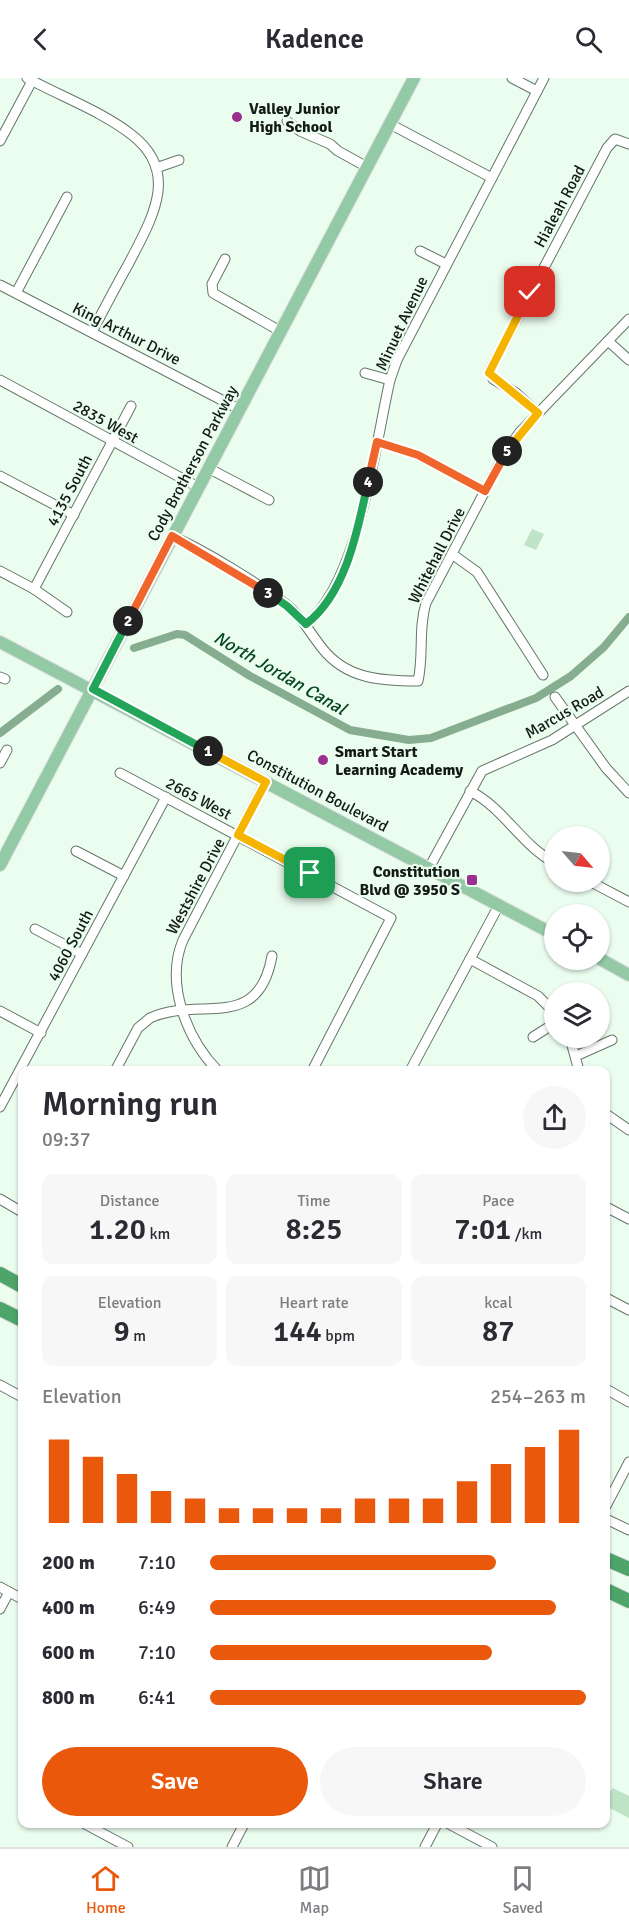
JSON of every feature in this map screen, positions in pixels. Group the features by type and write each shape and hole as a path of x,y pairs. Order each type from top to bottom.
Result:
{"highway":[{"path":"0,1274 18,1284"},
{"path":"0,1309 18,1318"},
{"path":"610,1561 629,1569"},
{"path":"610,1592 629,1601"}],"main road":[{"name":"Cody Brotherson Parkway","path":"0,865 414,78"},
{"name":"Constitution Boulevard","path":"0,642 93,689 544,929"},
{"path":"610,965 629,975"}],"street":[{"path":"512,78 537,91"},
{"name":"Minuet Avenue","path":"306,624 323,608 354,545 390,380 407,338 544,78"},
{"path":"0,141 29,80 128,132 144,146 156,168 159,192 154,214 92,332"},
{"path":"287,121 300,131 330,144 367,167"},
{"path":"390,124 492,178"},
{"name":"Hialeah Road","path":"538,413 489,373 606,148 615,139 629,144"},
{"path":"156,168 179,160"},
{"path":"16,293 67,197"},
{"path":"420,250 446,264"},
{"path":"225,259 213,281 213,293 280,331"},
{"name":"King Arthur Drive","path":"0,285 239,409"},
{"name":"Whitehall Drive","path":"306,624 327,654 348,671 375,680 418,681 421,668 420,633 423,611 510,444 629,319"},
{"path":"608,341 629,360"},
{"path":"365,373 390,380"},
{"name":"2835 West","path":"0,380 198,487"},
{"name":"4135 South","path":"34,589 131,406"},
{"path":"377,442 418,455 485,491"},
{"path":"208,468 269,500"},
{"path":"0,476 74,515"},
{"path":"172,536 279,600 306,624"},
{"path":"452,554 477,572 543,675"},
{"path":"0,571 34,589 67,612"},
{"name":"Marcus Road","path":"429,868 470,791 486,769 552,740 629,691"},
{"path":"555,697 606,768 629,793"},
{"path":"0,764 7,750"},
{"name":"2665 West","path":"120,773 391,918 315,1066"},
{"name":"Westshire Drive","path":"214,1066 199,1046 184,1012 174,980 178,950 266,782"},
{"path":"470,791 493,804 533,848 544,856"},
{"name":"4060 South","path":"23,1066 166,797"},
{"path":"76,851 124,876"},
{"path":"610,892 629,902"},
{"path":"413,1066 499,905"},
{"path":"35,929 82,954"},
{"path":"118,1066 134,1034 144,1022 156,1015 246,1003 262,986 272,956"},
{"path":"470,959 538,996 544,1002"},
{"path":"0,1011 41,1033"},
{"path":"533,1036 544,1030"},
{"path":"576,1056 612,1040"},
{"path":"573,1048 578,1066"},
{"name":"4060 South","path":"0,1107 18,1075"},
{"path":"610,1117 629,1130"},
{"path":"0,1199 18,1210"},
{"path":"610,1209 629,1219"},
{"path":"610,1300 629,1311"},
{"path":"1,1386 18,1395"},
{"path":"610,1391 629,1402"},
{"path":"610,1498 629,1462"},
{"path":"610,1520 629,1530"},
{"path":"0,1587 18,1597"},
{"path":"0,1609 9,1592"},
{"path":"92,1828 128,1847"},
{"path":"232,1847 242,1828"},
{"path":"425,1847 435,1828"},
{"path":"456,1828 492,1847"}],"green space":[{"path":"532,529 544,534 536,550 524,545"},
{"path":"613,1788 629,1796 629,1818 610,1808 610,1792"}],"waterway":[{"name":"North Jordan Canal","path":"134,648 177,634 185,635 250,676 350,730 409,740 431,738 536,698 571,676 604,647 629,617"},
{"name":"North Jordan Canal","path":"0,733 58,689"}],"place":[{"name":"Valley Junior High School","path":"237,117"},
{"name":"Smart Start Learning Academy","path":"323,760"},
{"name":"Constitution Blvd @ 3950 S","path":"472,880"}],"route":[{"path":"310,873 238,835 266,782 93,689 172,536 279,600 306,624 323,608 348,561 354,545 377,442 418,455 485,491 510,444 538,413 516,393 493,379 489,373 530,292"}]}
